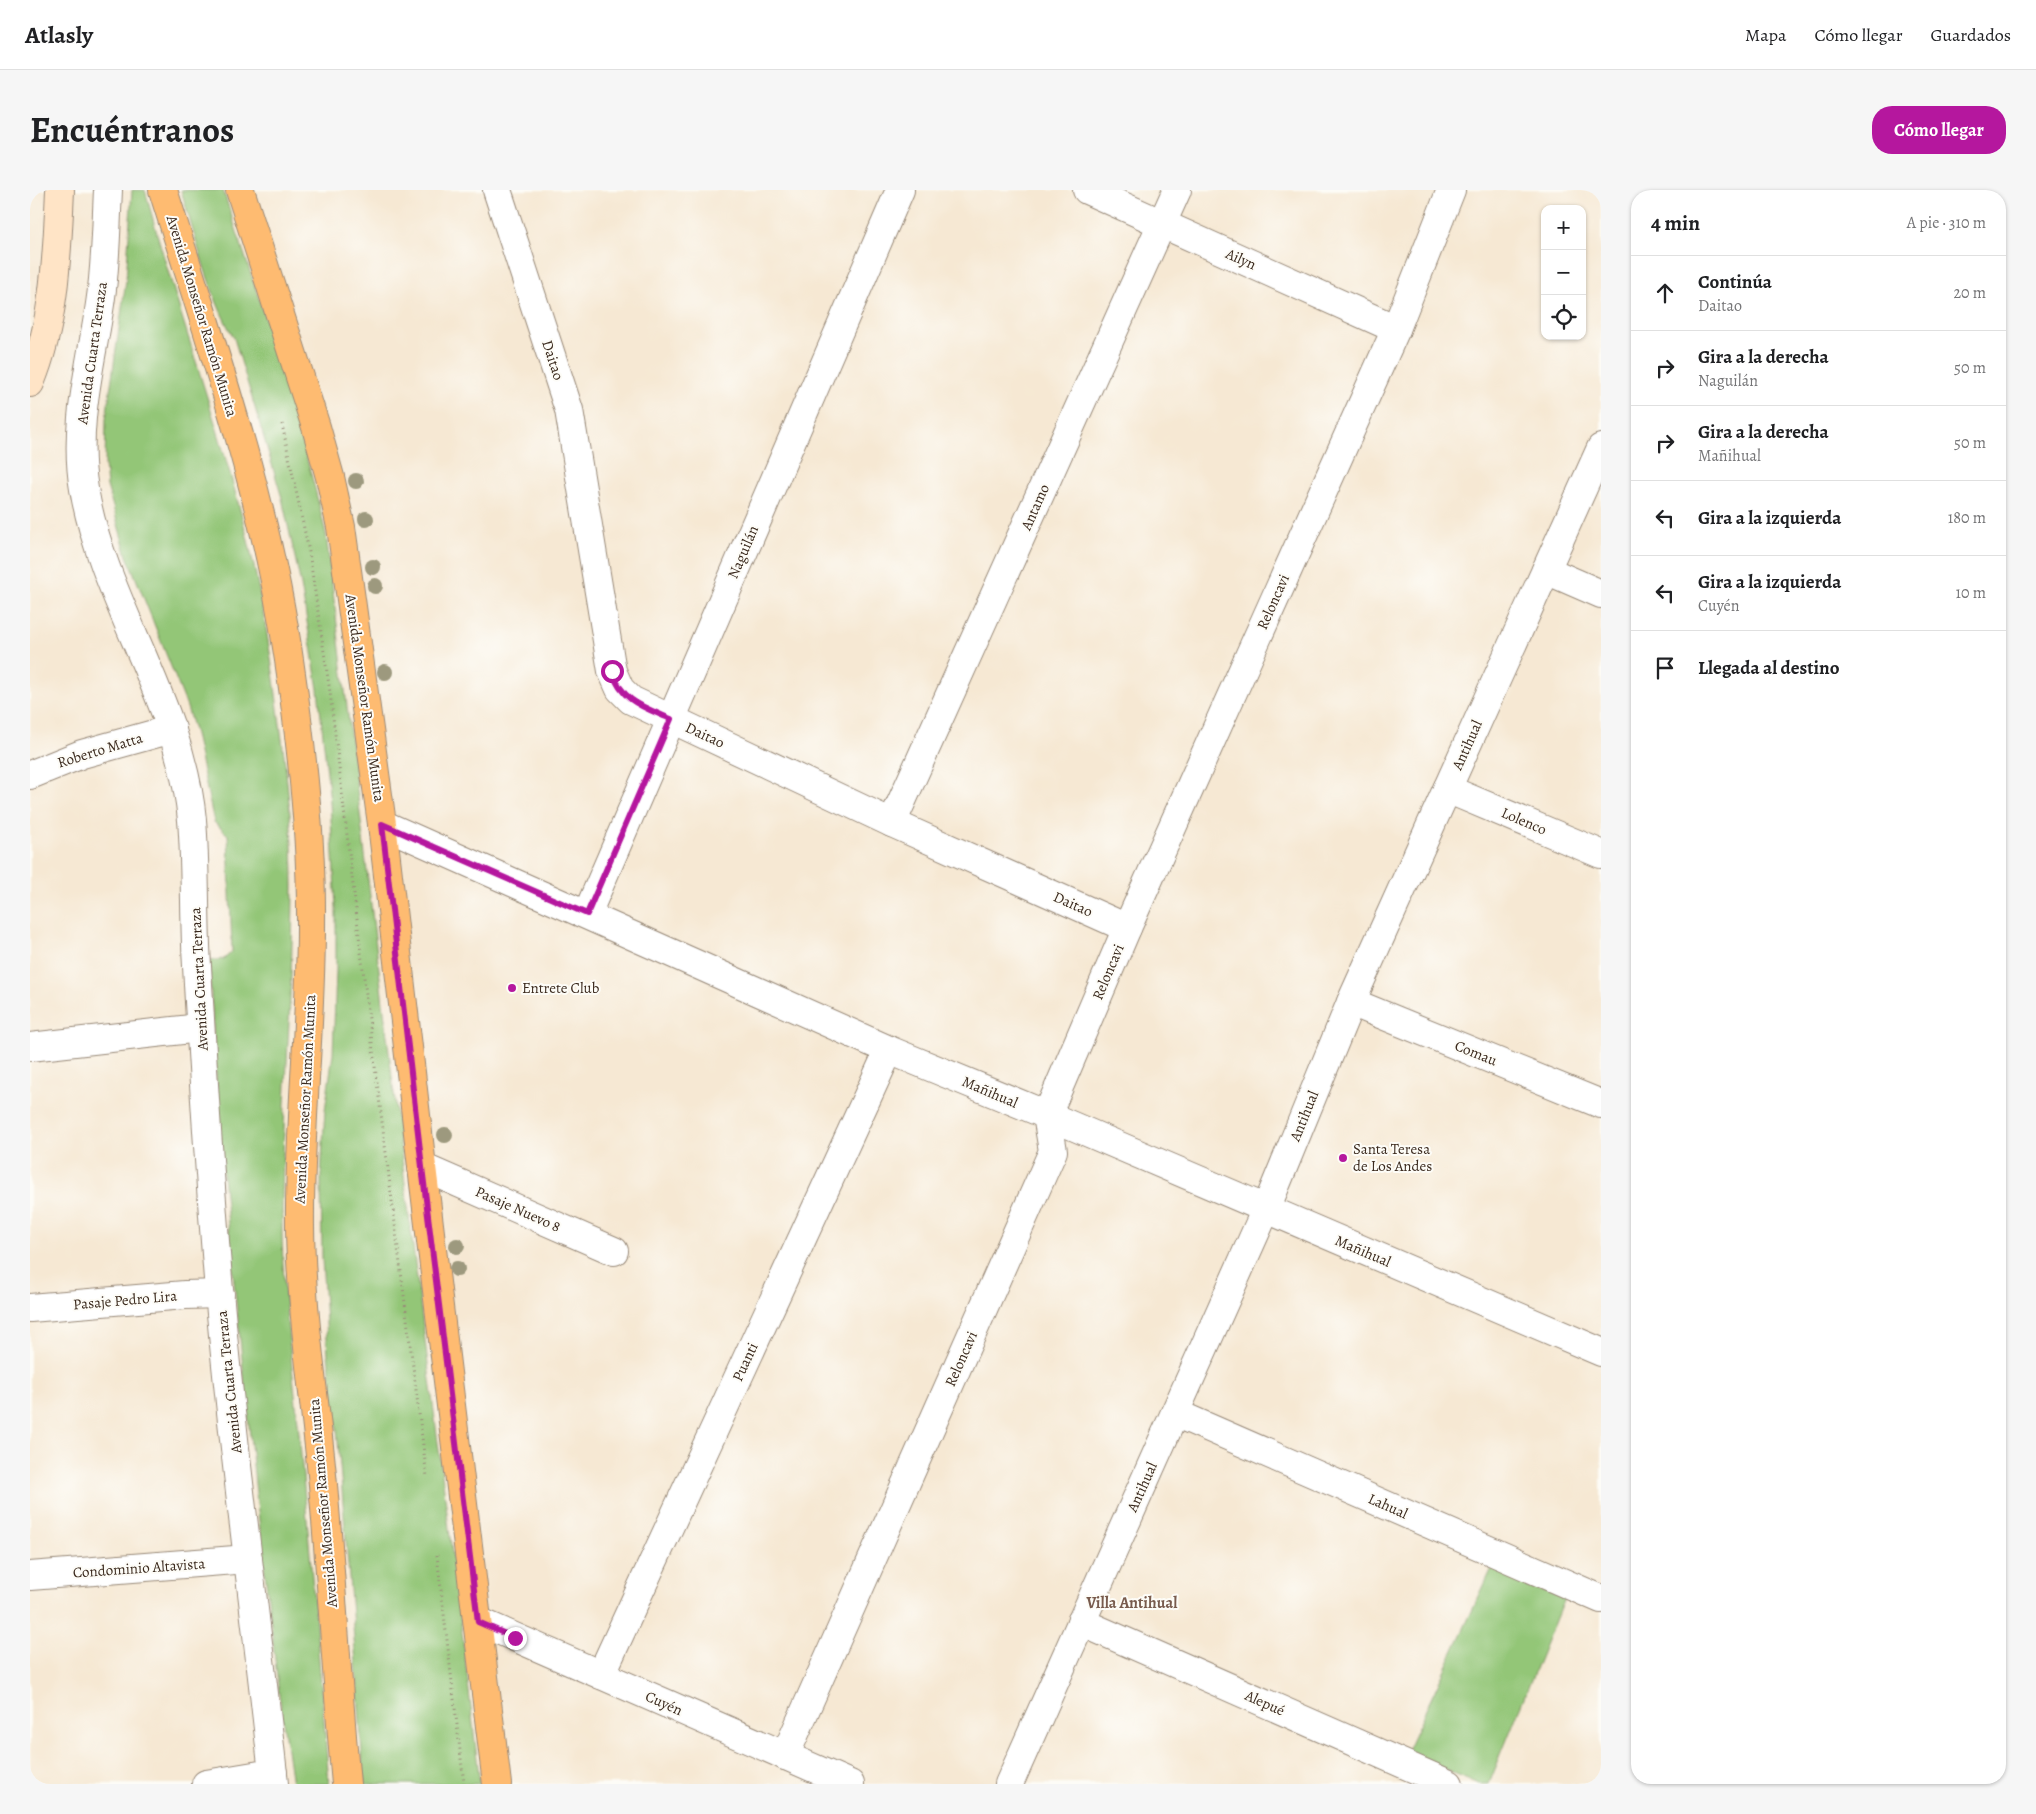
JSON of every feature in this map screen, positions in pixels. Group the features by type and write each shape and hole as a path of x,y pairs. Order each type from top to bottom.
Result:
{"main road":[{"path":"30,383 46,333 53,295 60,190"},
{"name":"Avenida Monseñor Ramón Munita","path":"163,190 213,350 259,508 289,656 300,742 309,835 312,929 300,1224 302,1277 323,1483 346,1784"},
{"name":"Avenida Monseñor Ramón Munita","path":"240,190 330,477 341,527 382,824 497,1784"}],"street":[{"name":"Avenida Cuarta Terraza","path":"108,190 103,285 83,407 81,461 91,521 105,566 172,728 180,754 192,817 200,1028 220,1294 273,1778"},
{"name":"Daitao","path":"497,190 569,410 612,671 620,689 631,700 671,719 892,823 1127,928"},
{"name":"Naguilán","path":"587,914 900,190"},
{"name":"Ailyn","path":"1087,190 1396,329"},
{"name":"Antamo","path":"892,823 1177,190"},
{"name":"Reloncavi","path":"785,1756 1053,1151 1047,1115 1127,928 1396,329 1451,190"},
{"name":"Antihual","path":"1009,1784 1266,1209 1351,1002 1601,448"},
{"path":"1546,570 1601,594"},
{"name":"Roberto Matta","path":"30,775 82,754 172,728"},
{"name":"Lolenco","path":"1447,789 1601,854"},
{"name":"Mañihual","path":"382,824 889,1050 1047,1115 1601,1352"},
{"name":"Comau","path":"1351,1002 1601,1104"},
{"path":"30,1047 200,1028"},
{"name":"Puanti","path":"601,1675 889,1050"},
{"name":"Pasaje Nuevo 8","path":"422,1167 614,1251"},
{"name":"Pasaje Pedro Lira","path":"30,1308 185,1295 220,1294"},
{"name":"Lahual","path":"1175,1412 1601,1599"},
{"name":"Condominio Altavista","path":"30,1576 248,1559"},
{"name":"Cuyén","path":"478,1622 850,1784"},
{"name":"Alepué","path":"1081,1622 1449,1784"},
{"path":"206,1784 273,1778"}],"path":[{"path":"279,416 309,552 329,684 391,1195 429,1486"},
{"path":"437,1553 464,1784"}],"green space":[{"path":"132,190 145,190 242,517 255,570 265,624 284,751 291,828 293,886 283,1147 283,1261 329,1784 292,1784 279,1694 257,1503 221,1156 209,961 224,959 232,952 228,835 214,822 195,734 186,704 127,556 107,486 105,465 106,419 126,280"},
{"path":"181,190 223,190 292,404 326,534 480,1784 364,1784 337,1429 328,1355 322,1258 321,1176 325,1110 333,1054 336,908 330,802 318,689 301,585 282,498 234,338 225,322 210,285"},
{"path":"1494,1564 1565,1596 1489,1784 1479,1784 1406,1752"}],"place":[{"name":"Entrete Club","path":"512,988"},
{"name":"Santa Teresa de Los Andes","path":"1343,1158"}],"district":[{"name":"Villa Antihual","path":"1132,1603"}],"route":[{"path":"515,1638 478,1622 382,824 587,914 671,719 631,700 620,689 612,671"}]}
